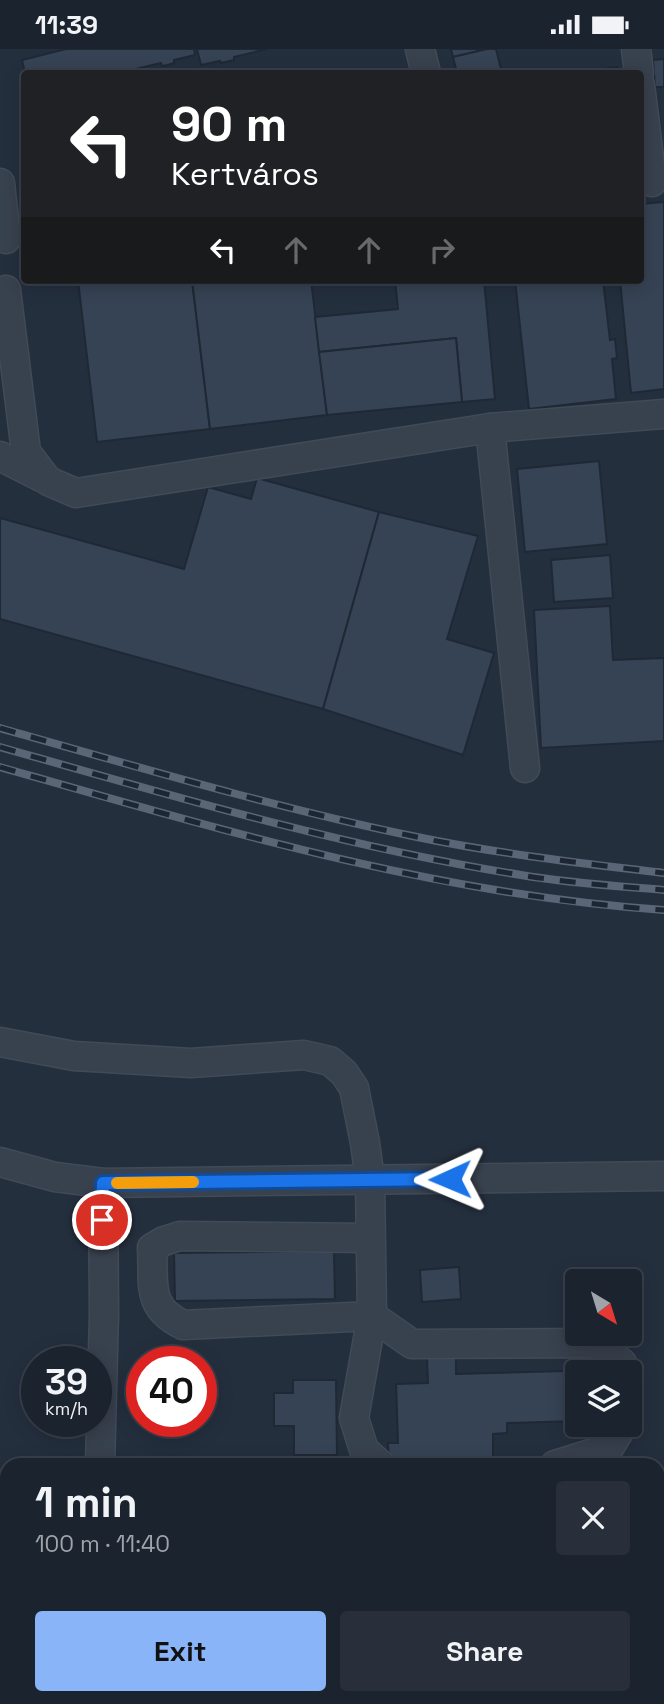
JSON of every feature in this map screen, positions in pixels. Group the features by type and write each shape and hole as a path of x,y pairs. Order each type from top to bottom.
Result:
{"street":[{"path":"420,49 425,70"},
{"path":"636,49 639,70"},
{"path":"644,117 652,181"},
{"path":"9,194 10,239"},
{"path":"6,290 26,452 48,481"},
{"path":"0,456 76,493 491,428 664,414"},
{"path":"491,428 525,768"},
{"path":"0,1042 74,1056 191,1063 304,1055 330,1061 344,1073 354,1087 370,1180 372,1316 354,1418 365,1450 374,1458"},
{"path":"0,1162 55,1177 103,1183 664,1176"},
{"path":"100,1458 104,1315 103,1183"},
{"path":"370,1238 180,1236 152,1248 155,1301 167,1317 183,1325 372,1316 412,1344 597,1343 618,1360"},
{"path":"577,1458 609,1448 616,1437"}],"building":[{"path":"66,49 194,49 195,55 174,60 174,63 168,65 162,66 161,63 132,70 24,70 22,60"},
{"path":"197,49 267,49 234,57 234,60 201,65"},
{"path":"451,49 487,49 453,57"},
{"path":"496,49 501,70 456,70 453,57"},
{"path":"664,59 664,87 655,87 653,60"},
{"path":"617,67 618,70 592,70"},
{"path":"664,202 664,389 631,393 620,284 644,284 644,204"},
{"path":"78,284 192,284 210,429 97,442"},
{"path":"192,284 311,284 327,415 210,429"},
{"path":"395,284 484,284 495,399 462,402 456,338 319,352 315,317 398,309"},
{"path":"515,284 603,284 610,340 615,339 617,358 612,359 616,399 529,409"},
{"path":"456,338 462,402 327,415 319,352"},
{"path":"599,461 607,544 525,552 517,469"},
{"path":"257,478 379,512 323,709 0,619 0,518 184,569 208,487 251,499"},
{"path":"379,512 478,536 447,639 494,653 463,755 323,709"},
{"path":"610,555 613,598 554,602 551,560"},
{"path":"610,606 613,660 664,658 664,741 541,748 534,610"},
{"path":"334,1251 335,1299 175,1301 174,1253"},
{"path":"459,1267 461,1299 422,1302 420,1270"},
{"path":"456,1357 456,1374 565,1371 565,1421 507,1423 507,1433 493,1434 493,1458 389,1458 388,1443 398,1443 396,1384 428,1383 427,1358"},
{"path":"293,1380 336,1380 337,1455 294,1455 294,1426 274,1426 274,1393 293,1393"},
{"path":"145,1457 180,1457 180,1458"}],"railway":[{"path":"0,728 207,786 364,826 540,858 664,873"},
{"path":"0,747 259,819 389,850 539,878 664,890"},
{"path":"0,767 246,836 411,875 579,902 664,910"}],"slow traffic":[{"path":"117,1183 193,1182"}],"route":[{"path":"102,1220 103,1183 450,1179"}]}
